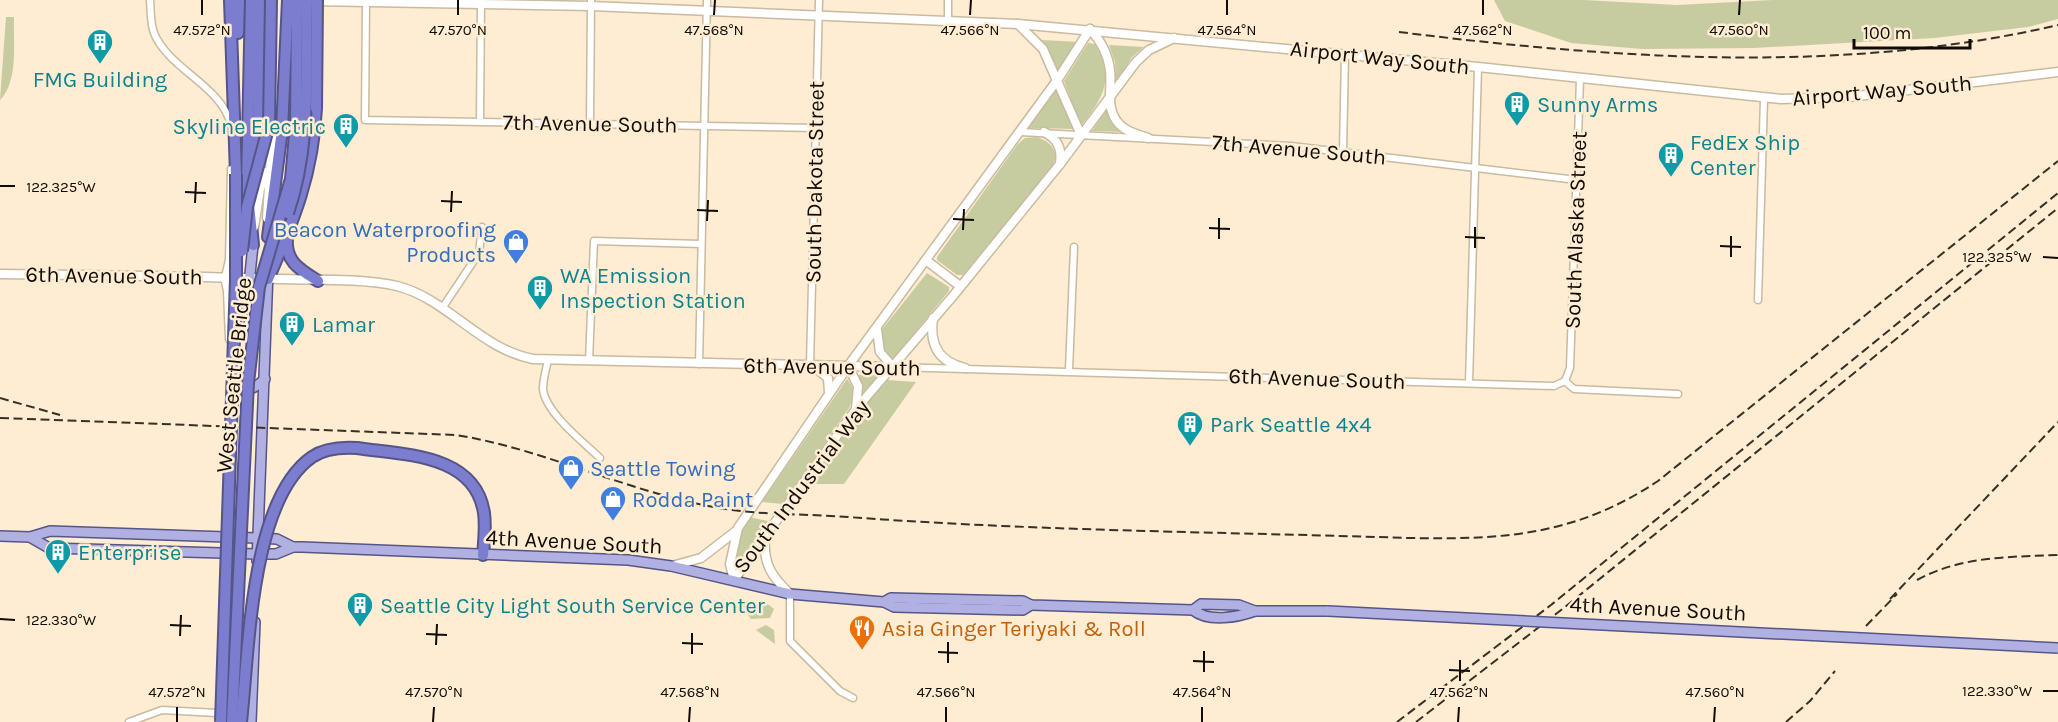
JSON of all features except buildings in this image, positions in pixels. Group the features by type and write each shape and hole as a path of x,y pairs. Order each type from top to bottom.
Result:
{"highway":[{"path":"230,0 236,174"},
{"path":"236,174 239,0"},
{"path":"251,0 257,139 247,184 253,245"},
{"path":"255,73 260,0"},
{"path":"230,278 242,259 247,207 269,125 272,0"},
{"path":"268,237 282,130 288,0"},
{"name":"West Seattle Bridge","path":"232,722 245,433 257,310 264,267 282,211 293,160 296,123 297,0"},
{"path":"257,310 301,167 305,136 307,0"},
{"path":"268,279 288,234 310,168 316,108 317,0"},
{"name":"West Seattle Bridge","path":"218,719 230,278 236,174"},
{"path":"288,234 287,250 290,259 318,281"},
{"path":"241,722 259,561 271,520 293,477 312,458 334,449 357,448 434,459 461,473 476,492 483,510 483,555"}],"main road":[{"path":"253,245 250,278 231,350 218,719 252,718 268,237"},
{"path":"230,375 235,386 243,391 253,390 265,379"},
{"name":"4th Avenue South","path":"0,536 30,537 50,531 224,536 277,539 293,547 628,560 671,566 790,594 884,602 894,607 1023,610 1031,605"},
{"name":"4th Avenue South","path":"30,537 49,548 276,554 293,547"},
{"name":"4th Avenue South","path":"884,602 891,598 1023,601 1031,605 1193,610 1200,616 1239,617 1255,611 1328,611 2058,648"},
{"path":"917,607 920,603 957,603 962,599"}],"street":[{"path":"150,0 152,22 158,40 216,100 229,120 230,278 228,291 231,350"},
{"path":"268,237 272,129 272,0"},
{"name":"Airport Way South","path":"272,0 591,3 1018,24 1478,67 1764,99 1849,97 2058,72"},
{"path":"699,364 707,0"},
{"name":"South Dakota Street","path":"810,365 819,0"},
{"path":"948,0 948,21"},
{"name":"7th Avenue South","path":"366,2 364,120 480,120 816,128"},
{"path":"480,120 481,2"},
{"path":"590,123 591,3"},
{"path":"1018,24 1043,49 1081,135"},
{"path":"1090,29 1100,39 1107,56 1116,120 1123,128 1148,138"},
{"name":"South Industrial Way","path":"734,580 730,564 738,528 848,366 877,330 1020,132 1090,29"},
{"name":"South Industrial Way","path":"734,580 856,409 1060,164 1136,62 1149,50 1176,38"},
{"path":"1343,152 1345,54"},
{"path":"1469,383 1478,67"},
{"name":"South Alaska Street","path":"1565,381 1570,368 1580,79"},
{"path":"1758,300 1764,99"},
{"name":"7th Avenue South","path":"1020,132 1291,146 1577,180"},
{"path":"1044,132 1057,141 1061,154 1060,164"},
{"path":"253,245 258,200 269,166"},
{"path":"443,307 479,253 482,227"},
{"path":"589,361 594,241 701,244"},
{"path":"1069,370 1074,247"},
{"path":"927,261 960,286"},
{"name":"6th Avenue South","path":"0,274 250,278 395,286 413,291 443,307 484,338 509,352 548,360 1069,370 1554,386 1565,381 1574,389 1678,394"},
{"path":"933,318 931,335 937,351 954,366 965,368"},
{"path":"877,330 880,352 893,367"},
{"path":"548,360 544,380 545,400 555,414 600,458"},
{"path":"810,365 828,378 829,394"},
{"path":"848,366 858,386 856,409"},
{"path":"671,566 701,558 723,543 738,528"},
{"path":"765,535 764,552 769,570 790,594 790,641 840,691 853,698"},
{"path":"129,722 162,710 218,719"}],"green space":[{"path":"1494,0 1584,0 1677,5 1773,0 2058,0 2058,19 2028,27 1934,38 1754,48 1642,49 1571,43 1505,21"},
{"path":"6,17 14,17 14,61 10,83 0,100"},
{"path":"1042,40 1079,42 1059,74"},
{"path":"1088,43 1095,44 1101,56 1105,77 1101,96 1081,126 1064,81"},
{"path":"1109,45 1144,47 1132,57 1116,83 1115,62"},
{"path":"1056,88 1074,129 1028,128"},
{"path":"1107,109 1113,122 1122,132 1092,131"},
{"path":"1037,137 1047,142 1055,151 1055,159 1050,170 1028,201 999,235 963,275 957,275 937,260 937,257 1017,145 1025,138"},
{"path":"927,273 949,287 949,291 894,358 886,357 881,349 880,332"},
{"path":"857,375 877,375 877,377 862,394"},
{"path":"847,379 852,386 853,393 849,408 783,504 762,502"},
{"path":"887,380 916,382 844,484 808,484 866,404"},
{"path":"749,517 768,521 741,560 735,559 737,542"},
{"path":"737,599 769,605 774,609 770,618 751,619"},
{"path":"766,625 774,630 775,644 756,630"}],"railway":[{"path":"1399,32 1563,49 1646,55 1729,57 1812,56 1895,51 1977,41 2058,25"},
{"path":"0,418 456,435 525,451 628,485 697,504 761,513 1129,530 1410,538 1477,538 1508,535 1569,523 1598,513 1658,481 2058,161"},
{"path":"1397,722 1551,605 2058,193"},
{"path":"1416,722 1565,607 2058,208"},
{"path":"0,398 60,415"},
{"path":"1890,599 2058,422"},
{"path":"1917,580 1934,572 1968,562 2003,557 2058,555"},
{"path":"1866,626 1897,594"},
{"path":"1786,722 1810,701 1835,671"}],"place":[{"name":"FMG Building","path":"100,65"},
{"name":"Sunny Arms","path":"1517,127"},
{"name":"Skyline Electric","path":"346,149"},
{"name":"FedEx Ship Center","path":"1671,178"},
{"name":"Beacon Waterproofing Products","path":"516,265"},
{"name":"WA Emission Inspection Station","path":"540,311"},
{"name":"Lamar","path":"292,347"},
{"name":"Park Seattle 4x4","path":"1190,447"},
{"name":"Seattle Towing","path":"571,491"},
{"name":"Rodda Paint","path":"613,522"},
{"name":"Enterprise","path":"58,575"},
{"name":"Seattle City Light South Service Center","path":"360,628"},
{"name":"Asia Ginger Teriyaki & Roll","path":"862,651"}]}
